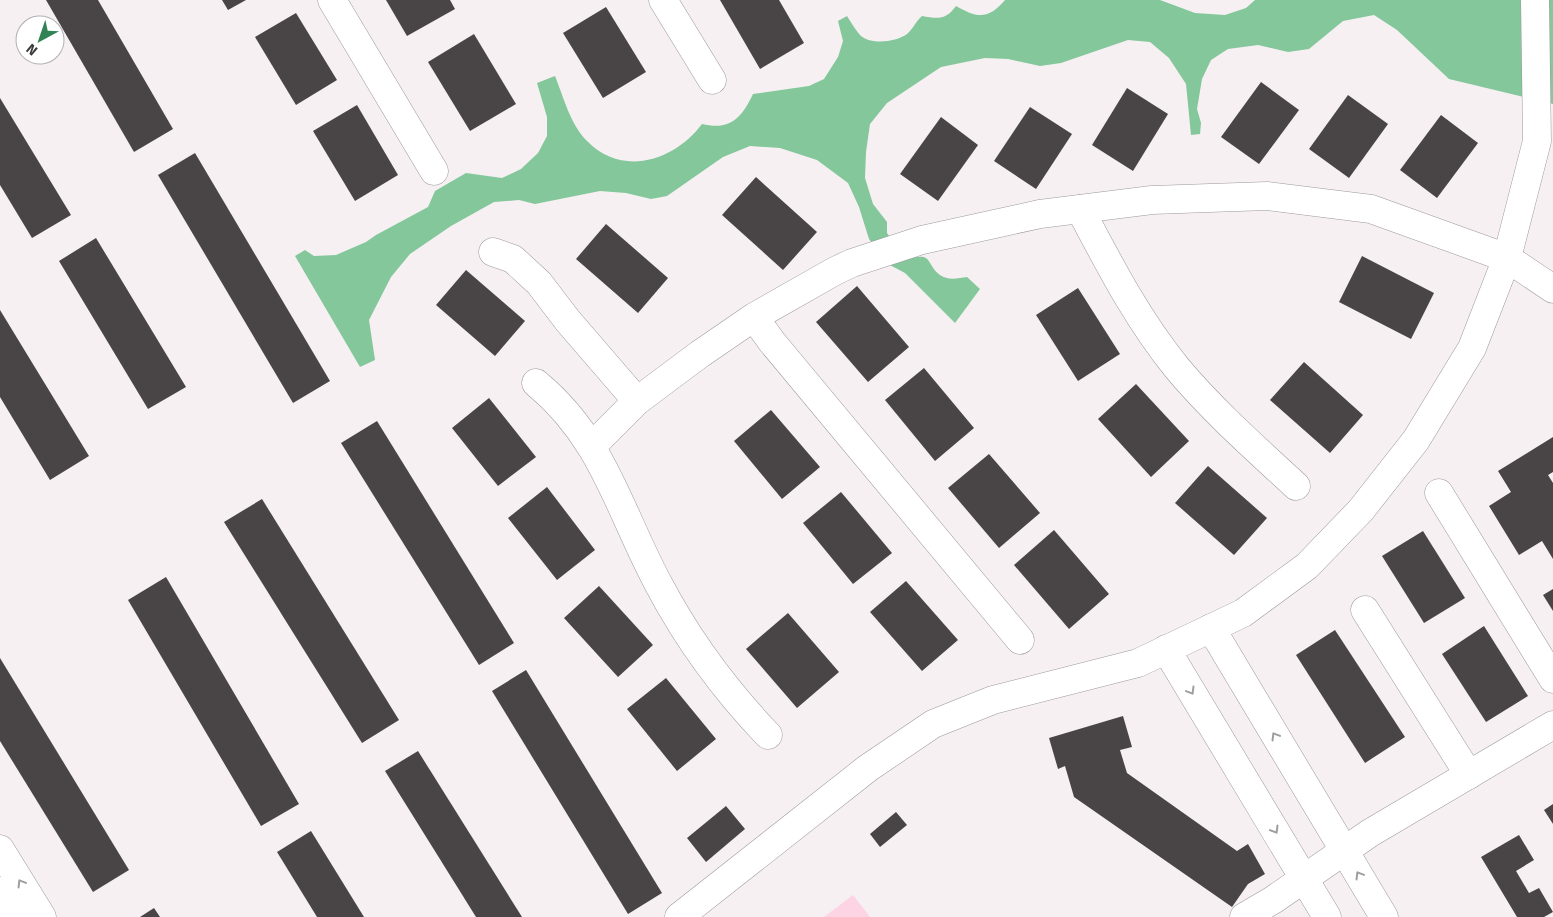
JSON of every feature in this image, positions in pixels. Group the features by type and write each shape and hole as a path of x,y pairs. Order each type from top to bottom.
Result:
{"street":[{"path":"332,0 434,171"},
{"path":"663,0 712,80"},
{"path":"679,917 868,768 933,724 993,700 1138,663 1243,613 1307,566 1361,510 1416,440 1472,348 1507,258 1537,141 1535,0"},
{"path":"593,445 637,401 754,317 852,263 922,240 1040,214 1152,200 1267,196 1371,209 1507,258 1553,289"},
{"path":"1080,209 1128,300 1177,368 1223,418 1296,486"},
{"path":"493,252 513,259 539,283 568,321 637,401"},
{"path":"754,317 772,342 1020,640"},
{"path":"536,382 557,400 593,445 619,496 658,583 692,644 745,712 768,735"},
{"path":"1439,493 1553,679"},
{"path":"1365,610 1469,774"},
{"path":"1211,628 1384,917"},
{"path":"1166,649 1327,917"},
{"path":"1244,917 1344,851 1553,725"},
{"path":"0,849 42,917"},
{"path":"0,891 16,917"}],"shaded area":[{"path":"1005,0 1160,0 1195,13 1225,15 1246,8 1255,0 1553,0 1553,104 1449,79 1397,30 1374,15 1343,21 1309,49 1288,52 1258,45 1228,49 1211,60 1202,79 1197,109 1201,123 1200,134 1191,135 1186,84 1169,58 1150,42 1128,40 1061,63 1040,66 1008,59 985,58 941,67 887,103 870,124 865,178 873,204 887,222 887,233 905,259 914,257 925,258 943,277 954,279 967,277 980,289 955,323 905,273 886,263 869,239 859,207 848,183 817,160 780,148 750,146 723,157 667,196 651,199 626,193 600,191 535,204 519,200 494,202 451,226 410,254 391,277 369,320 375,360 360,367 295,256 305,250 314,256 336,255 366,242 428,207 435,191 466,173 502,178 521,169 538,153 547,136 547,117 537,83 555,76 572,119 587,141 601,152 616,159 648,160 678,147 691,137 702,124 712,126 728,124 740,115 753,94 809,86 824,79 838,57 843,41 838,21 847,16 855,29 866,39 871,41 891,41 907,34 922,16 933,18 945,16 956,6 976,15 988,14"},
{"path":"853,895 870,917 824,917"}],"building":[{"path":"46,0 98,0 173,129 134,152 65,33 65,15 55,15"},
{"path":"222,0 246,0 228,10"},
{"path":"386,0 450,0 455,9 407,36"},
{"path":"720,0 779,0 804,43 760,69"},
{"path":"606,7 646,72 603,98 563,33"},
{"path":"296,13 337,80 296,105 255,37"},
{"path":"474,34 516,104 470,131 428,62"},
{"path":"1261,82 1299,110 1259,164 1221,137"},
{"path":"1127,88 1168,114 1133,171 1092,145"},
{"path":"1348,95 1388,124 1349,178 1309,149"},
{"path":"0,98 71,215 32,238 0,185"},
{"path":"357,105 398,175 355,201 313,131"},
{"path":"1030,107 1072,134 1036,189 994,161"},
{"path":"1441,115 1478,143 1437,198 1400,170"},
{"path":"941,117 978,145 938,201 900,174"},
{"path":"195,153 330,381 293,403 158,175"},
{"path":"756,177 817,232 783,270 722,215"},
{"path":"606,224 668,278 638,313 576,259"},
{"path":"96,238 186,387 148,409 59,261"},
{"path":"1362,256 1434,293 1411,339 1339,302"},
{"path":"466,270 525,321 495,356 436,305"},
{"path":"857,286 909,347 868,382 816,322"},
{"path":"1078,288 1120,354 1078,381 1036,315"},
{"path":"0,310 89,456 50,480 0,397"},
{"path":"1304,362 1363,415 1330,453 1270,400"},
{"path":"924,368 974,428 935,461 885,400"},
{"path":"1136,384 1189,441 1151,477 1098,419"},
{"path":"489,398 536,457 498,486 452,428"},
{"path":"771,410 820,467 782,499 734,441"},
{"path":"377,421 514,643 479,665 341,443"},
{"path":"1553,437 1553,472 1548,475 1553,483 1553,559 1542,541 1519,555 1489,506 1511,492 1498,471"},
{"path":"989,454 1040,513 999,548 948,488"},
{"path":"1208,466 1267,518 1234,555 1175,503"},
{"path":"547,487 595,550 557,580 508,518"},
{"path":"841,492 892,553 853,584 803,523"},
{"path":"262,499 399,720 362,743 224,522"},
{"path":"1054,530 1109,594 1069,629 1014,565"},
{"path":"1423,531 1465,598 1424,623 1382,556"},
{"path":"166,577 299,804 261,826 128,600"},
{"path":"906,581 958,640 922,671 870,612"},
{"path":"599,586 653,645 618,677 564,618"},
{"path":"1553,589 1553,611 1543,595"},
{"path":"788,613 839,672 797,708 746,649"},
{"path":"1484,626 1528,696 1486,722 1442,654"},
{"path":"1335,630 1405,737 1365,763 1296,655"},
{"path":"0,658 129,870 93,892 0,741"},
{"path":"526,670 662,893 628,914 492,691"},
{"path":"666,678 716,739 677,771 627,709"},
{"path":"1123,716 1132,747 1120,750 1127,773 1237,851 1248,844 1265,874 1248,884 1232,907 1074,797 1065,766 1058,769 1049,738"},
{"path":"418,751 522,917 476,917 385,771"},
{"path":"1553,804 1553,824 1544,810"},
{"path":"726,806 745,829 706,862 687,838"},
{"path":"896,812 907,825 880,847 870,834"},
{"path":"311,831 364,917 317,917 277,852"},
{"path":"1519,835 1534,860 1516,871 1529,893 1539,888 1553,912 1544,917 1517,917 1481,857"},
{"path":"154,908 160,917 140,917"}]}
